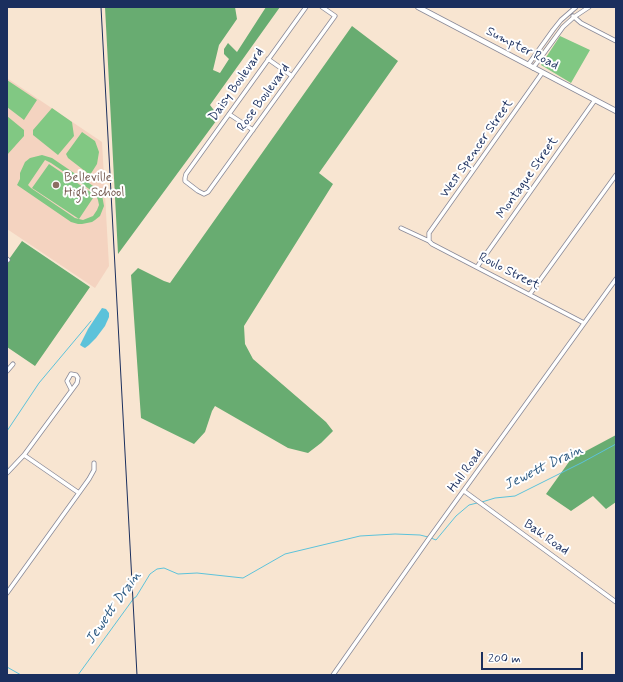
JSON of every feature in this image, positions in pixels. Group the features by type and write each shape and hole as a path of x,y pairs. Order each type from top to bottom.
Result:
{"street":[{"name":"Daisy Boulevard","path":"208,192 204,194 189,185 185,178 186,175 306,7"},
{"name":"Rose Boulevard","path":"208,192 335,16 322,7"},
{"name":"Sumpter Road","path":"418,7 616,111"},
{"path":"528,65 553,30 576,7"},
{"path":"533,68 556,35 574,17 589,7"},
{"path":"570,12 580,23 616,41"},
{"path":"268,59 292,76"},
{"name":"West Spencer Street","path":"429,239 429,233 542,73"},
{"name":"Montague Street","path":"477,267 595,100"},
{"path":"229,114 253,130"},
{"path":"530,294 616,175"},
{"name":"Roulo Street","path":"401,228 429,239 432,244 584,323"},
{"name":"Hull Road","path":"333,675 430,537 616,279"},
{"path":"7,371 13,364"},
{"path":"7,473 24,455 71,389"},
{"path":"24,455 79,493"},
{"path":"7,593 79,493 94,470 94,463"},
{"name":"Bak Road","path":"464,491 616,602"}],"shaded area":[{"name":"Belleville High School","path":"7,78 102,142 109,266 95,288 7,229"}],"green space":[{"path":"105,7 235,7 237,19 219,45 213,70 220,73 229,59 224,54 224,49 228,43 237,52 266,7 280,7 210,105 219,117 118,254"},
{"path":"352,26 398,61 319,173 333,184 244,326 245,344 253,359 326,422 333,431 308,453 288,448 215,406 205,432 194,444 141,418 131,275 138,268 170,283"},
{"path":"560,36 590,50 571,83 541,65"},
{"path":"7,80 37,100 24,120 7,107"},
{"path":"52,108 72,122 74,136 58,155 33,135 33,130"},
{"path":"7,116 24,130 24,136 7,155"},
{"path":"82,132 95,141 99,152 97,164 90,175 68,158 66,154"},
{"path":"42,155 52,158 99,190 102,195 104,206 100,216 92,222 78,224 71,222 17,185 25,162 30,158","holes":["45,160 95,193 99,205 93,216 83,220 75,218 28,185"]},
{"path":"49,164 95,195 79,219 32,188"},
{"path":"22,241 90,287 35,366 7,347 7,262"},
{"path":"616,435 616,502 606,509 593,496 571,511 546,494 571,459"}],"water":[{"path":"102,308 106,309 109,313 109,317 105,326 96,338 85,348 80,345 88,329"}],"waterway":[{"path":"7,431 39,383 91,321"},
{"name":"Jewett Drain","path":"482,502 495,498 515,496 616,444"},
{"name":"Jewett Drain","path":"431,538 436,540 456,516 469,505 477,503"},
{"name":"Jewett Drain","path":"78,675 136,597 150,574 157,569 164,568 178,574 197,573 243,578 285,554 360,536 395,534 420,535 428,537"},
{"path":"7,667 21,675"}],"railway":[{"path":"101,7 137,675"}],"place":[{"name":"Belleville High School","path":"56,185"}]}
